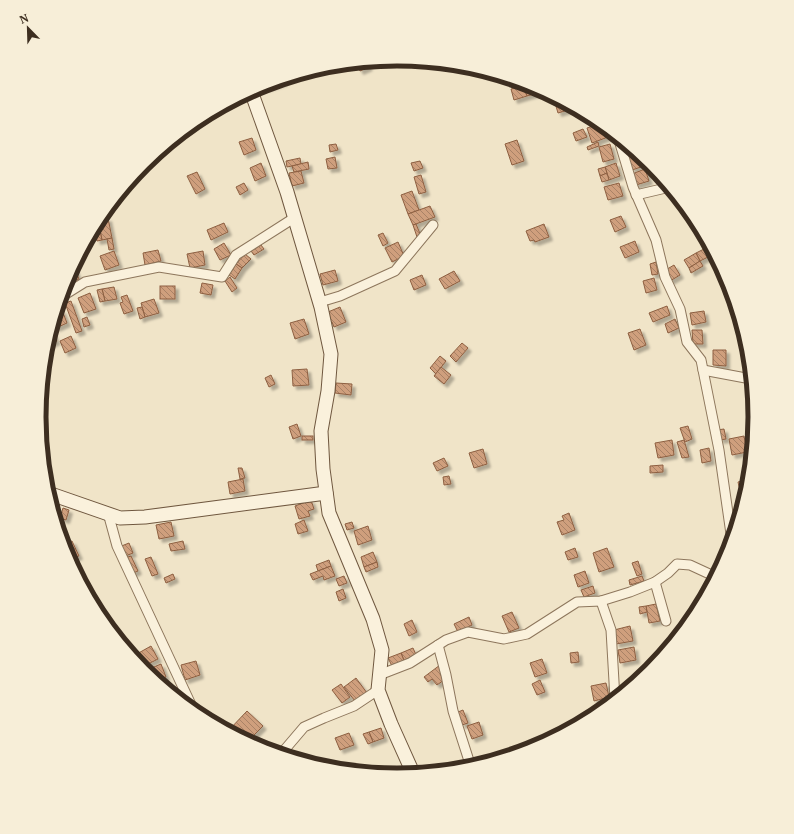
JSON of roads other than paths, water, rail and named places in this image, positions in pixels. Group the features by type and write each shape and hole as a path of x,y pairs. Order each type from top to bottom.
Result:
{"street":[{"path":"252,98 287,192 320,302 331,354 328,391 321,431 323,470 329,513 373,619 382,650 378,690 410,767"},
{"path":"621,147 636,195 656,240 665,277 680,309 687,342 701,360 719,450 730,527"},
{"path":"636,195 664,189"},
{"path":"70,292 85,282 159,267 222,277 236,255 294,218"},
{"path":"320,302 340,296 395,271 433,225"},
{"path":"703,370 746,378"},
{"path":"55,495 120,518 145,517 326,494"},
{"path":"108,513 118,546 188,699"},
{"path":"379,675 410,663 446,640 468,632 504,639 527,634 577,602 601,601 630,592 655,582 668,573 677,564 690,565 711,575"},
{"path":"655,582 666,621"},
{"path":"601,601 611,630 615,692"},
{"path":"438,645 453,711 469,760"},
{"path":"285,749 304,727 354,706 378,690"}]}
